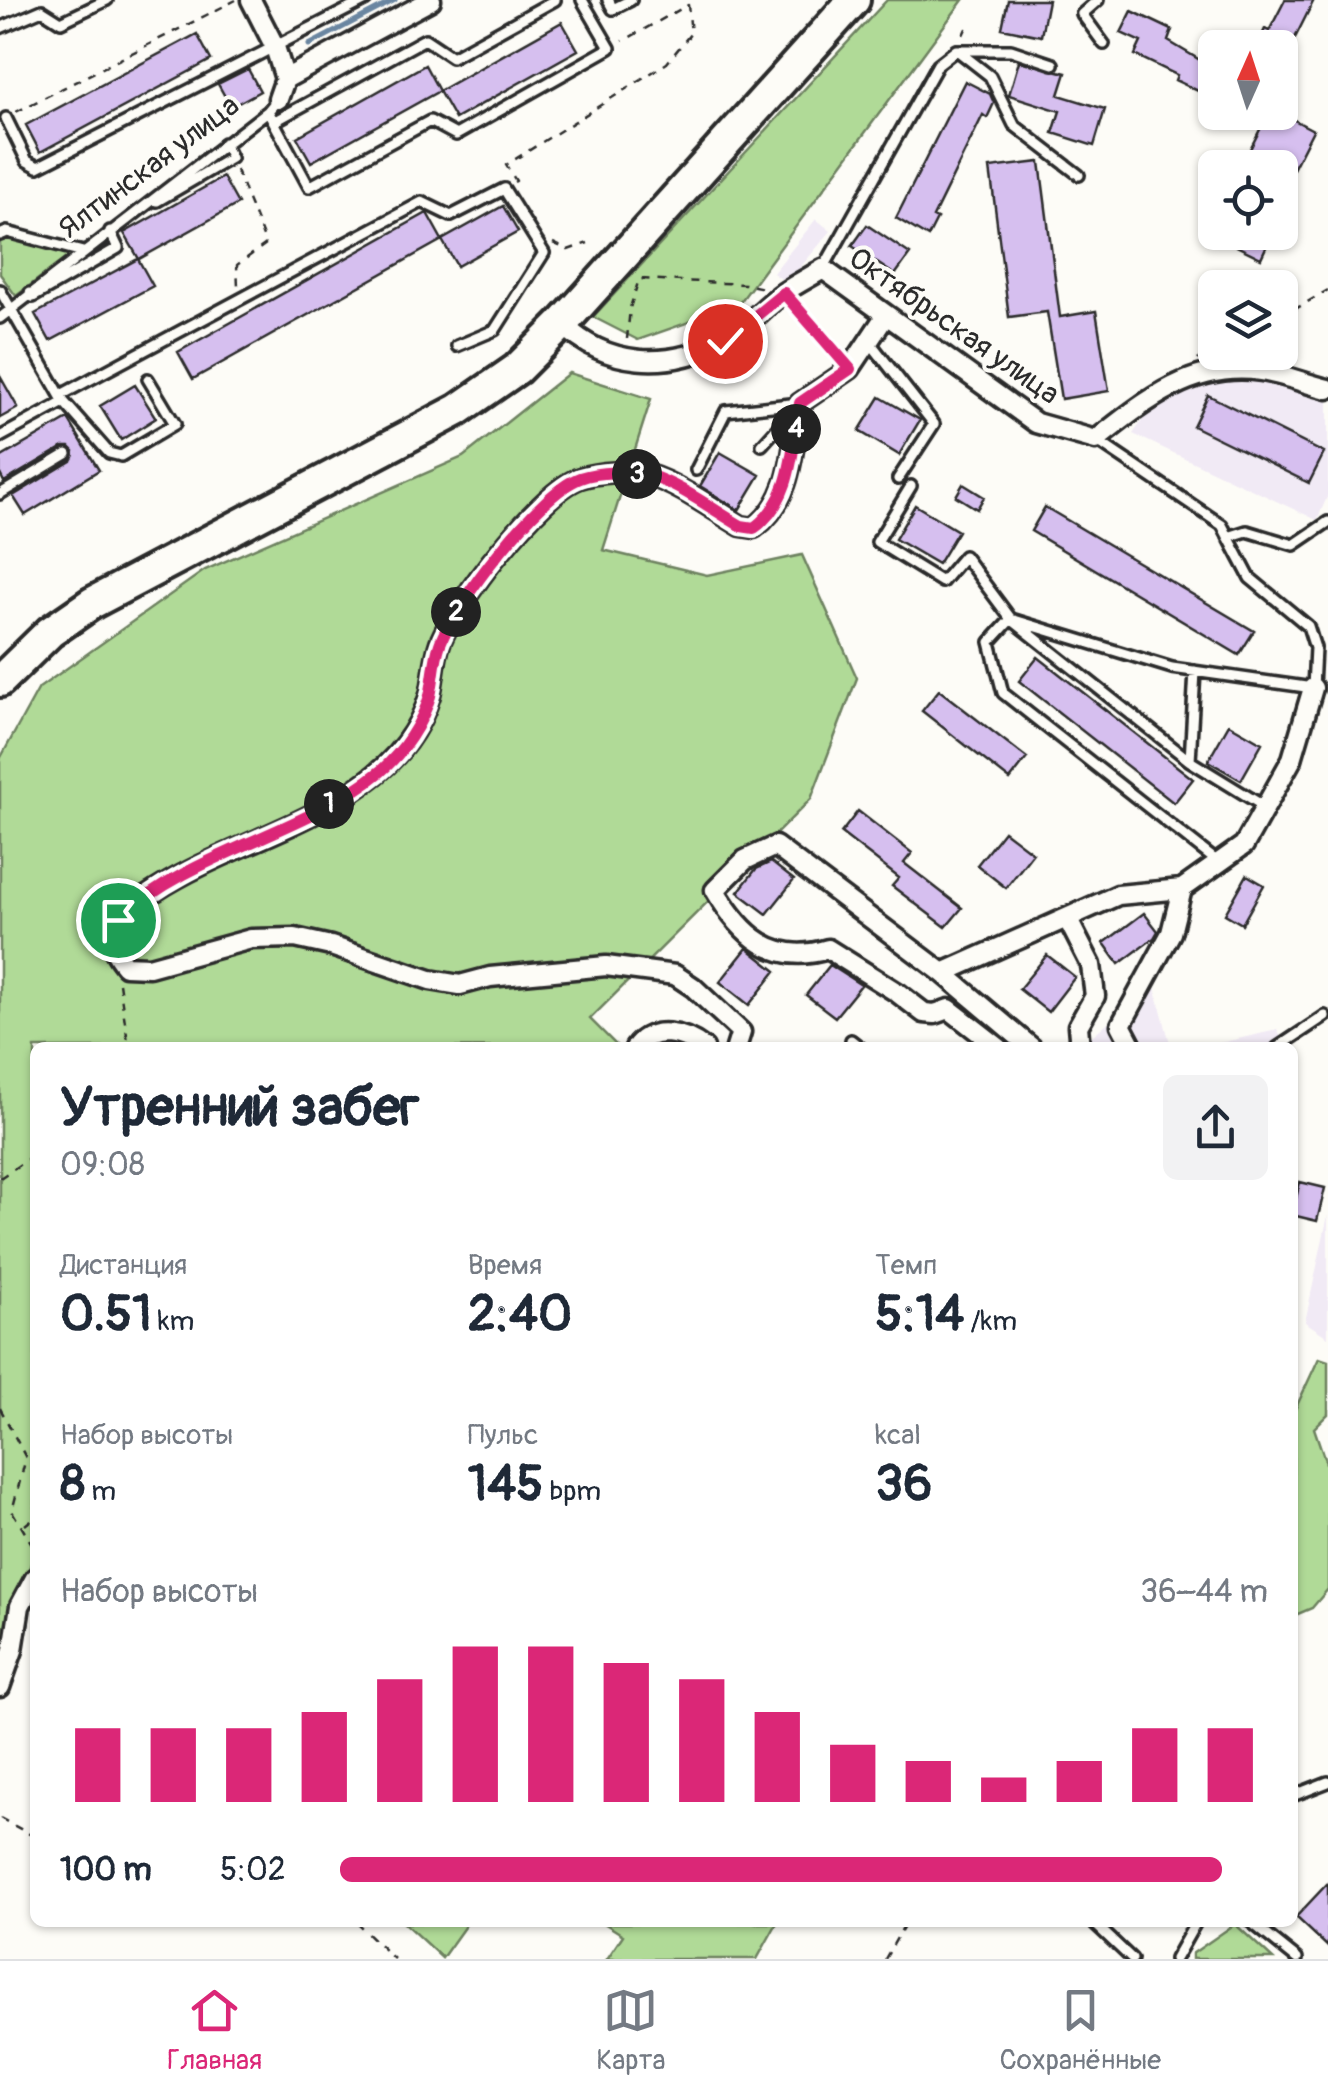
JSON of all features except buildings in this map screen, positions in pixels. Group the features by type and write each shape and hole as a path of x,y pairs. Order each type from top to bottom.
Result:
{"highway":[{"path":"0,680 50,632 92,603 486,393 517,369 854,0"}],"street":[{"path":"251,0 285,79 431,0"},
{"name":"Ялтинская улица","path":"273,105 285,79"},
{"name":"Октябрьская улица","path":"562,324 582,343 625,358 658,362 688,356 725,341 784,293 824,269 1036,423 1096,440"},
{"path":"738,1042 741,1032 675,975 606,966 508,974 460,985 430,980 331,946 295,938 251,939 149,967 126,966 114,952 112,936 118,920 134,904 170,881 348,795 383,769 406,745 420,717 429,697 439,644 457,610 510,539 546,503 579,478 620,473 646,475 741,526 754,528 765,520 792,468 800,403 850,369 886,315"},
{"path":"1096,440 1173,384 1208,372 1260,370 1328,390"},
{"path":"943,974 1118,895 1182,889 1244,845 1292,758 1312,688"},
{"path":"990,1042 949,1009 924,1013 828,949 806,956 782,955 750,935 726,910 715,890 745,860 774,846 943,974 1025,1042"},
{"path":"1130,1042 1121,1025 1171,933 1182,889"},
{"path":"1067,918 1092,966 1095,996 1078,1026 1079,1042"},
{"path":"639,1042 662,1032 697,1042"},
{"path":"0,1687 13,1650 20,1606 30,1587"}],"lane":[{"path":"0,28 42,10 61,22 107,0"},
{"path":"6,118 27,161 38,166 366,0"},
{"path":"275,121 425,39 452,57 555,0"},
{"path":"273,105 275,121 308,187 430,121 456,135 610,48 582,0"},
{"path":"608,0 613,9 631,0"},
{"path":"1098,0 1082,14 1104,44"},
{"path":"956,50 990,76 1014,125 1078,175"},
{"path":"824,269 938,64 956,50 1010,50 1053,64"},
{"name":"Ялтинская улица","path":"0,318 273,105"},
{"path":"126,219 232,158 224,143"},
{"path":"0,437 238,298 422,202 451,216 504,189 544,253 495,330 458,346"},
{"path":"30,293 33,298 118,248 110,231"},
{"path":"0,235 7,232 83,252"},
{"path":"0,290 63,398 110,453 122,456 175,424 148,379"},
{"path":"869,340 934,424 898,478"},
{"path":"762,445 800,403"},
{"path":"696,470 726,411 800,403"},
{"path":"1011,618 1172,668 1312,688 1314,648 1308,626 1250,578 1222,525 1096,440"},
{"path":"0,494 67,454"},
{"path":"911,486 877,542 942,582 964,556 1011,618 1190,762 1266,807"},
{"path":"1228,537 1246,531 1294,545 1328,522"},
{"path":"1011,618 990,642 1003,693 1218,863"},
{"path":"1190,762 1195,671"},
{"path":"1286,1042 1326,1016"},
{"path":"1298,1794 1328,1782"},
{"path":"1098,1927 1132,1959"},
{"path":"1175,1959 1193,1927"},
{"path":"1257,1927 1297,1959"}],"path":[{"path":"6,118 236,0"},
{"path":"504,189 516,181 506,165 667,63 690,33 686,2 610,48"},
{"path":"232,158 266,244 237,265 238,298"},
{"path":"535,234 568,250 588,243"},
{"path":"625,358 630,308 639,279 745,284 784,293 850,369"},
{"path":"1298,308 1328,290"},
{"path":"114,952 128,1042"},
{"path":"0,1178 30,1157"},
{"path":"0,1408 26,1458 12,1510 30,1541"},
{"path":"22,1527 30,1521"},
{"path":"0,1818 30,1833"},
{"path":"361,1927 394,1959"},
{"path":"885,1959 903,1927"}],"shaded area":[{"path":"816,219 831,231 787,283 773,273"},
{"path":"1207,377 1261,377 1328,396 1328,495 1317,520 1133,434 1157,399"},
{"path":"1154,983 1170,1042 1085,1042"},
{"path":"1277,1030 1284,1042 1224,1042"},
{"path":"1328,1215 1328,1337 1305,1322"}],"green space":[{"path":"887,0 963,0 738,305 638,340 593,317"},
{"path":"9,237 70,255 16,296 0,274 0,242"},
{"path":"569,373 651,399 603,550 707,575 802,555 857,678 811,799 590,1019 613,1042 30,1042 30,1566 0,1657 0,759 39,688 205,570 463,457"},
{"path":"1319,1358 1328,1361 1328,1414 1314,1428 1328,1469 1328,1589 1312,1608 1298,1614 1298,1403"},
{"path":"408,1927 464,1927 442,1958"},
{"path":"610,1927 775,1927 757,1959 607,1959 623,1935"},
{"path":"1231,1927 1238,1927 1273,1959 1192,1959 1192,1954"}],"waterway":[{"path":"309,45 395,0"}],"route":[{"path":"118,920 134,904 170,881 348,795 383,769 406,745 420,717 429,697 439,644 457,610 510,539 546,503 579,478 620,473 646,475 741,526 754,528 765,520 792,468 800,403 850,369 784,293 725,341"}]}
